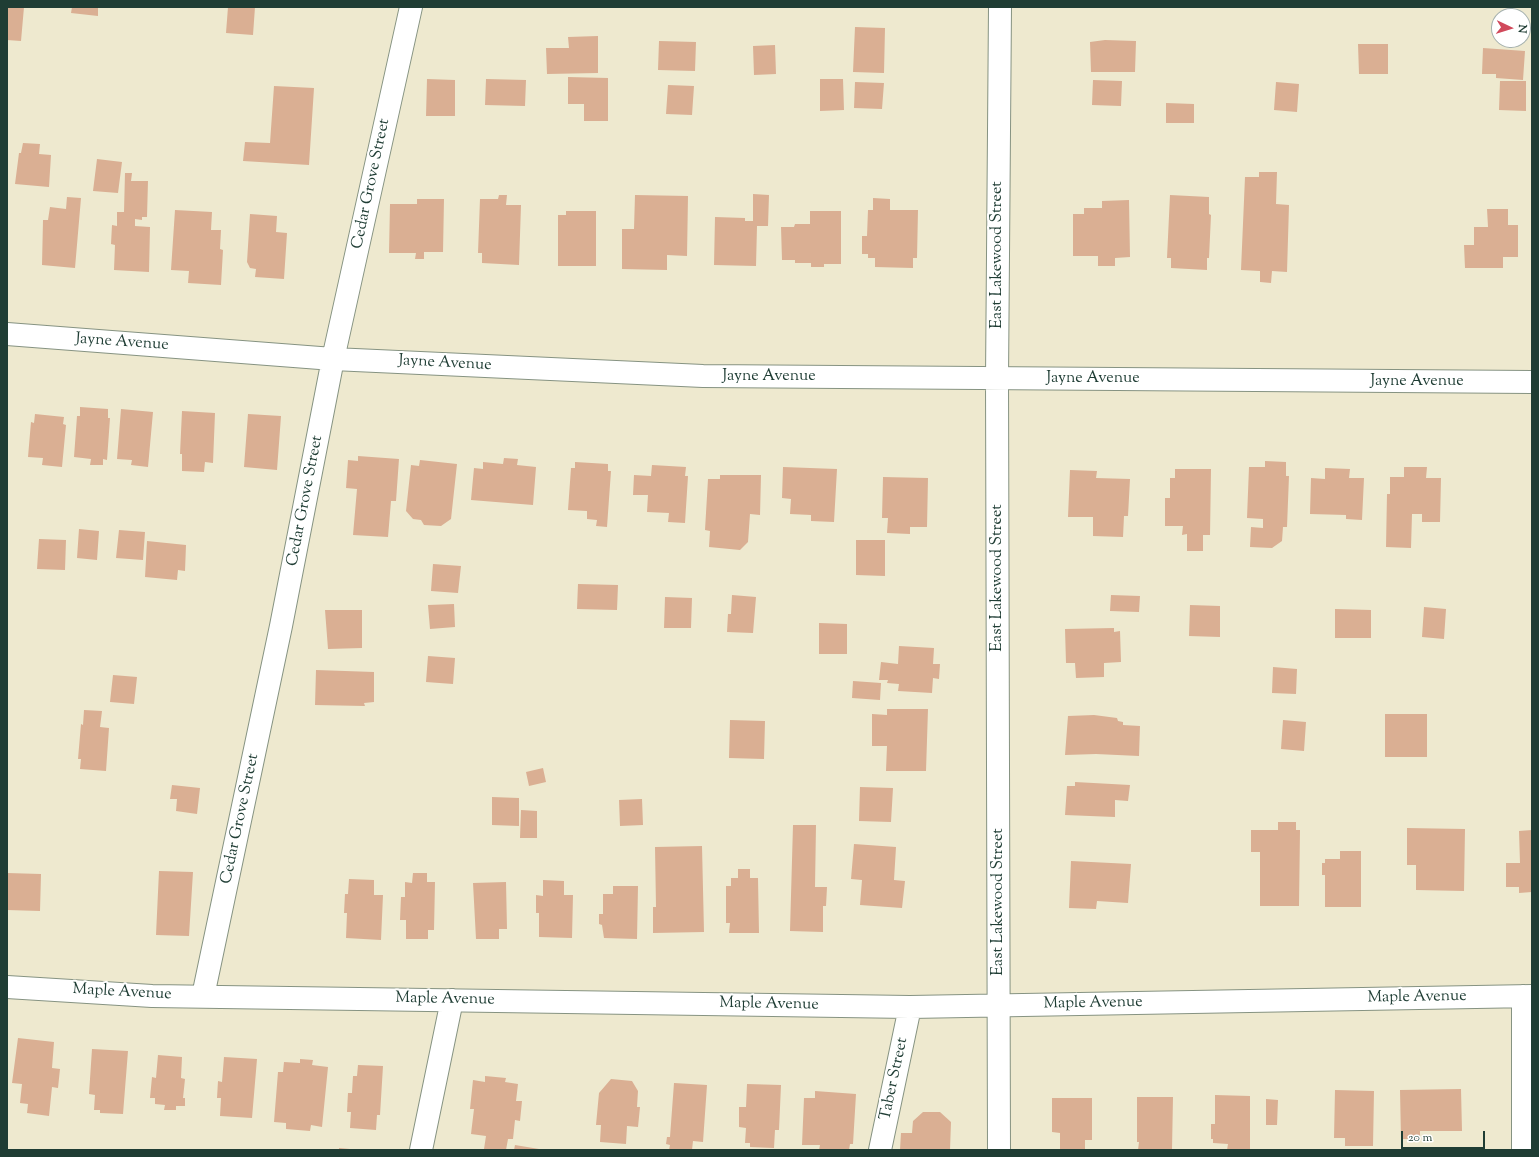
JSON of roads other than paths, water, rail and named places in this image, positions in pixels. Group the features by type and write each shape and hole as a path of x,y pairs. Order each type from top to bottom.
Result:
{"street":[{"name":"Cedar Grove Street","path":"203,996 281,626 334,359 411,7"},
{"name":"East Lakewood Street","path":"1000,7 997,378 1000,1150"},
{"name":"Jayne Avenue","path":"7,334 334,359 703,376 1532,382"},
{"name":"Maple Avenue","path":"7,987 152,996 910,1007 1528,996"},
{"path":"1523,1150 1528,996"},
{"path":"421,1150 452,1000"},
{"name":"Taber Street","path":"880,1150 910,1007"}]}
